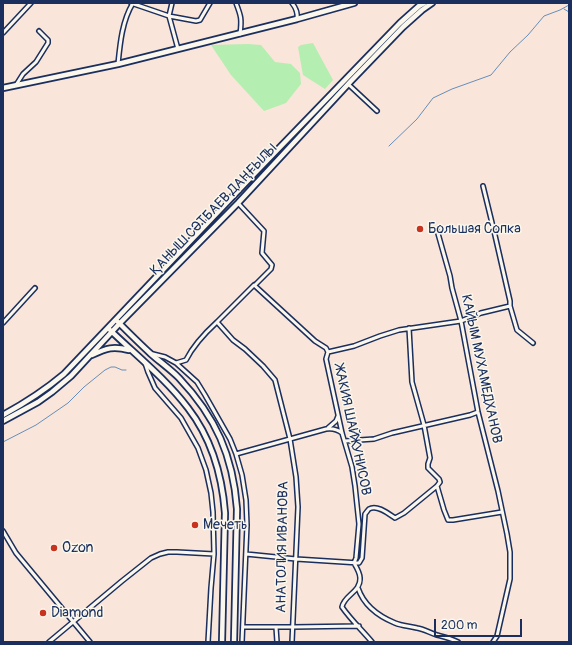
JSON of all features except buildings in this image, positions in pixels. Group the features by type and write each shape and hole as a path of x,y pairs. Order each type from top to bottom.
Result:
{"main road":[{"path":"3,88 178,50 354,3"},
{"name":"ҚАНЫШ СӘТБАЕВ ДАҢҒЫЛЫ","path":"3,415 30,400 64,374 254,173 400,23 418,6 424,3"},
{"name":"ҚАНЫШ СӘТБАЕВ ДАҢҒЫЛЫ","path":"3,421 38,402 71,376 119,324 238,203 403,27 432,3"},
{"path":"115,320 179,378 199,402 217,430 228,459 236,490 237,509 234,642"},
{"path":"108,328 177,394 195,418 209,442 220,475 225,513 222,642"},
{"path":"91,355 112,348 131,350"}],"street":[{"path":"3,33 31,3"},
{"path":"118,64 121,37 132,3 169,16 196,21 200,20 210,3"},
{"path":"172,3 169,16 178,50"},
{"path":"236,3 241,16 240,34"},
{"path":"292,3 298,14 297,19"},
{"path":"16,85 23,74 36,62 48,43 48,40 39,31"},
{"path":"348,84 377,111"},
{"path":"482,186 517,330 532,343"},
{"path":"176,363 186,360 203,336 271,269 272,265 262,253 264,231 238,203"},
{"name":"КАЙЫМ МУХАМЕДХАНОВ","path":"436,230 450,276 461,321 478,412 510,552 510,579 497,636 493,642"},
{"name":"ЖАКИЯ ШАЙЖУНИСОВ","path":"254,285 315,341 326,348 328,352 326,359 342,433 353,474 359,524 356,558 354,563 361,579 358,588"},
{"path":"3,323 35,288"},
{"path":"328,352 354,346 380,336 409,328 461,321 481,313 510,306"},
{"name":"АНАТОЛИЯ ИВАНОВА","path":"217,322 233,340 245,349 275,380 290,439 296,477 298,507 292,642"},
{"path":"246,554 359,563 362,558 365,514 370,508 379,509 395,518 404,513 440,482 428,468 430,458 424,425 412,382 409,328"},
{"path":"151,354 165,357 176,363 197,382 230,439 236,454 242,475 246,500 247,525 242,642"},
{"path":"145,363 155,388 181,418 198,448 206,470 213,512 214,554 208,642"},
{"path":"345,441 374,439 392,433 478,412"},
{"path":"326,429 332,425 339,416"},
{"path":"236,454 326,429 333,428 342,433"},
{"path":"437,486 448,520 502,512"},
{"path":"3,531 16,553 90,642"},
{"path":"49,642 122,580 151,558 168,552 214,554"},
{"path":"372,642 359,626 350,619 342,607 345,600 358,588 366,604 380,615 396,623 448,637 458,642"},
{"path":"243,627 359,626"},
{"path":"276,627 276,642"}],"green space":[{"path":"313,43 333,80 325,89 303,75 298,47"},
{"path":"211,45 261,45 275,62 291,64 300,73 301,84 286,103 264,111 231,75"}],"waterway":[{"path":"389,146 417,119 433,98 452,89 491,75 510,52 528,35 544,16 569,5"},
{"path":"564,9 569,12"},
{"path":"3,442 36,425 68,403 84,387 105,370 111,367 126,370"}],"place":[{"name":"Большая Сопка","path":"420,229"},
{"name":"Мечеть","path":"195,525"},
{"name":"Ozon","path":"54,548"},
{"name":"Diamond","path":"43,613"}]}
